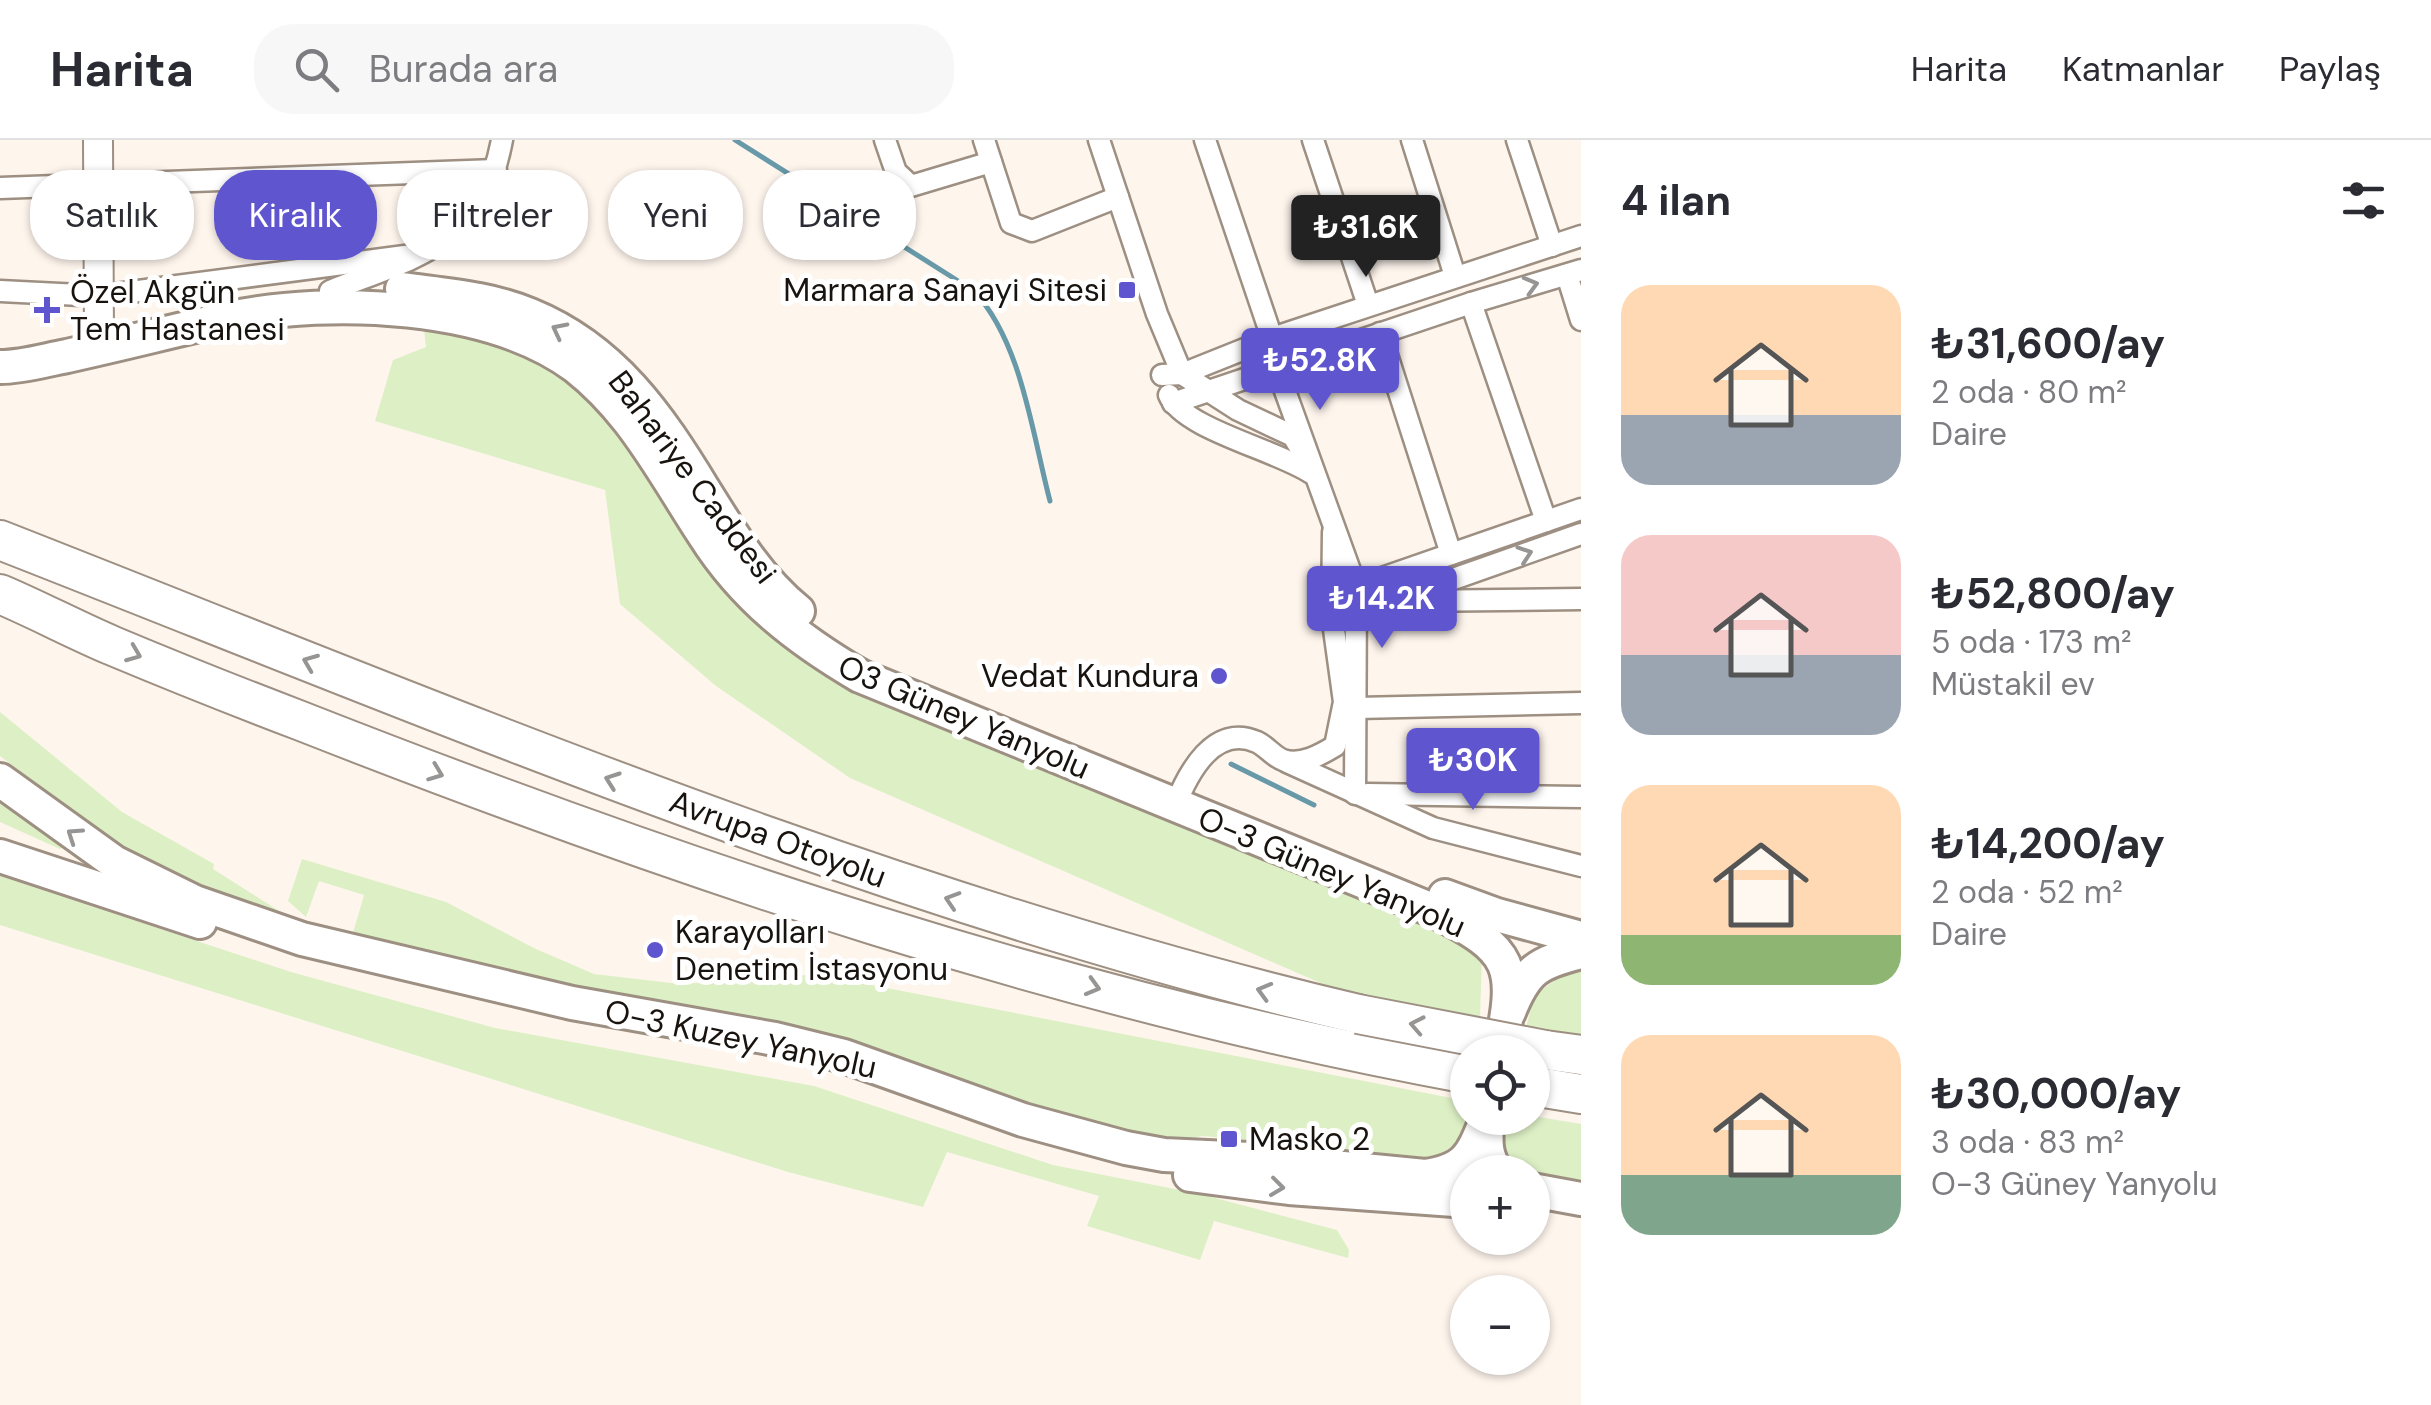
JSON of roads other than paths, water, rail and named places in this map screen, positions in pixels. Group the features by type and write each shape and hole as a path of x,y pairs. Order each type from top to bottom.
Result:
{"highway":[{"name":"Avrupa Otoyolu","path":"0,540 551,757 970,906 1358,1014 1563,1053"},
{"name":"Avrupa Otoyolu","path":"0,594 300,721 680,862 999,962 1203,1016 1450,1070"},
{"path":"0,602 45,615"},
{"path":"1550,1089 1581,1094"}],"main road":[{"path":"98,140 98,170"},
{"path":"98,336 99,260"},
{"name":"Bahariye Caddesi","path":"0,356 259,297 330,291 402,290 470,298 528,314 575,338 614,367 674,442 753,562 790,605 848,650 1178,797"},
{"name":"O3 Güney Yanyolu","path":"0,367 234,318 306,309 400,310 492,327 576,367 618,407 646,442 706,539 748,593 808,646 860,676 1178,797"},
{"name":"O-3 Kuzey Yanyolu","path":"0,780 114,862 195,902 302,939 572,1003 844,1056 1090,1140 1164,1155 1425,1176 1443,1174 1467,1160 1479,1135"},
{"name":"O-3 Güney Yanyolu","path":"1178,797 1497,915 1581,938"},
{"name":"O-3 Güney Yanyolu","path":"1178,797 1481,934 1501,954 1508,976 1504,1035"},
{"path":"0,834 180,916"},
{"name":"O-3 Kuzey Yanyolu","path":"0,856 180,916 404,980 842,1070 1017,1135 1087,1156 1155,1170 1289,1188 1450,1200"},
{"path":"1508,1016 1518,988 1529,973 1547,961 1581,952"},
{"path":"1550,1193 1581,1199"},
{"path":"1550,1206 1581,1208"}],"street":[{"path":"496,170 502,140"},
{"path":"885,140 896,172 911,186 991,162"},
{"path":"984,140 1012,223 1032,231 1118,197"},
{"path":"1099,140 1157,314 1172,375 1172,403"},
{"path":"1206,140 1272,338"},
{"path":"1314,140 1368,305"},
{"path":"1412,140 1455,276"},
{"path":"1518,140 1552,246"},
{"path":"194,183 397,174"},
{"path":"0,188 30,188"},
{"path":"1172,375 1368,305 1581,236"},
{"path":"0,291 100,296 397,257"},
{"path":"330,291 405,260"},
{"path":"1172,403 1471,302 1574,272 1581,320"},
{"path":"1471,302 1546,521"},
{"path":"1380,333 1450,554"},
{"path":"1276,366 1334,520 1356,597 1350,705 1355,794"},
{"path":"1172,375 1293,436 1316,476"},
{"path":"1172,403 1208,429 1290,459 1316,476"},
{"path":"1332,615 1356,597 1450,554 1581,509"},
{"path":"1284,761 1313,759 1335,746 1350,705 1332,615 1334,520"},
{"path":"1391,601 1581,534"},
{"path":"1331,584 1356,597 1391,601 1581,599"},
{"path":"1350,705 1581,704"},
{"path":"1178,797 1210,746 1228,738 1256,741 1284,761 1433,828 1581,866"},
{"path":"1355,794 1581,796"}],"waterway":[{"path":"735,140 974,291 1004,336 1014,362 1050,501"},
{"path":"1231,764 1314,805"}],"place":[{"name":"Marmara Sanayi Sitesi","path":"1127,290"},
{"name":"Özel Akgün Tem Hastanesi","path":"47,310"},
{"name":"Vedat Kundura","path":"1219,676"},
{"name":"Karayolları Denetim İstasyonu","path":"655,950"},
{"name":"Masko 2","path":"1229,1139"}]}
